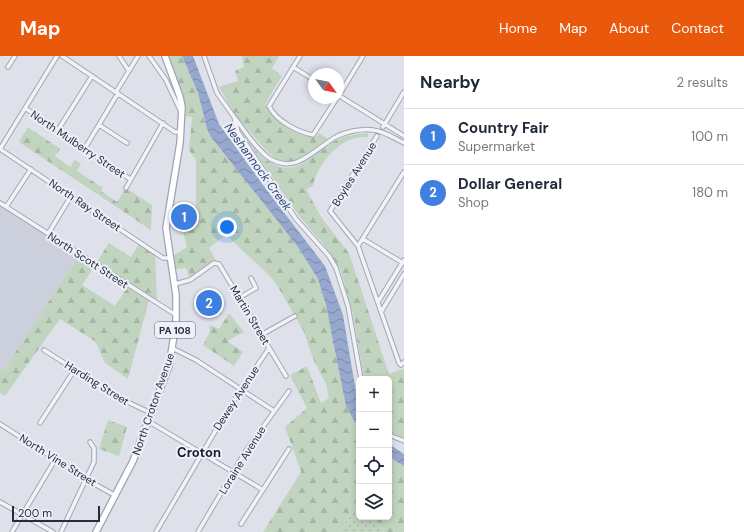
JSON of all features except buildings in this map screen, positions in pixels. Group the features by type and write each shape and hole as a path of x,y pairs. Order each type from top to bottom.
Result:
{"main road":[{"name":"North Croton Avenue","path":"96,532 131,468 167,371 177,315 166,222 180,132 181,114 180,98 165,56"}],"street":[{"path":"8,67 15,56"},
{"path":"0,149 57,56"},
{"path":"62,56 176,132 180,132"},
{"path":"119,56 129,71"},
{"path":"85,148 138,56"},
{"path":"149,56 166,80 181,114"},
{"path":"204,56 218,93 234,117 264,154 274,160 284,163 294,163 305,159 342,134 368,129 382,132 404,143"},
{"path":"300,56 269,106 284,122 295,129 314,135 334,104"},
{"path":"344,87 363,56"},
{"path":"293,67 308,76"},
{"path":"58,130 92,76"},
{"path":"384,125 404,92"},
{"path":"344,101 404,136"},
{"name":"North Mulberry Street","path":"25,108 130,179"},
{"path":"234,117 238,132 294,216 329,256 336,268 348,306 360,376"},
{"path":"126,188 163,123"},
{"path":"98,125 126,143"},
{"name":"Boyles Avenue","path":"358,246 330,212 377,136"},
{"name":"North Ray Street","path":"0,149 164,258 170,258"},
{"path":"6,207 31,169"},
{"path":"403,364 398,363 358,246 404,172"},
{"path":"48,234 71,196"},
{"name":"North Scott Street","path":"0,203 177,315"},
{"path":"363,238 403,262 378,302"},
{"name":"Martin Street","path":"174,284 190,280 216,262 219,264 286,376"},
{"path":"381,312 404,274"},
{"path":"239,298 256,288 251,278"},
{"path":"261,335 294,316"},
{"path":"172,348 196,360 274,411"},
{"name":"Dewey Avenue","path":"156,532 202,452 269,348"},
{"name":"Harding Street","path":"44,350 121,399 151,413"},
{"path":"40,423 75,369"},
{"name":"Loraine Avenue","path":"198,532 234,472 274,411 290,391"},
{"path":"148,421 202,452 263,490"},
{"name":"North Vine Street","path":"0,424 87,480 116,496"},
{"path":"392,436 404,441"},
{"path":"61,532 87,480 95,458 94,448 90,442"},
{"path":"241,524 289,449"},
{"path":"12,532 55,460"},
{"path":"0,502 53,532"}],"shaded area":[{"path":"0,203 80,254 3,371 0,369"}],"green space":[{"path":"168,56 182,56 198,93 205,123 211,137 298,247 318,279 326,305 336,351 356,425 356,505 340,532 263,532 301,472 285,427 307,408 290,375 307,366 321,403 329,398 326,384 314,361 304,332 277,285 269,275 226,235 209,248 217,263 190,280 186,268 176,269 173,256 187,247 182,228 196,214 196,160 189,150 192,117 185,116 182,93"},
{"path":"242,56 279,56 272,68 282,76 265,104 267,108 277,119 295,132 309,137 316,137 319,133 328,139 296,161 286,162 277,160 265,149 236,116 219,87 238,81 235,71 244,67"},
{"path":"28,127 60,149 55,156 70,167 75,160 81,164 77,171 103,188 101,191 117,202 126,188 152,205 151,230 19,142"},
{"path":"239,128 260,155 271,163 281,167 299,165 343,137 368,133 368,137 358,137 339,146 322,165 313,186 306,189 321,217 349,253 389,374 402,369 404,370 404,438 392,433 392,376 363,376 353,314 340,269 324,245 299,216"},
{"path":"140,242 155,252 157,304 149,300 128,379 105,363 96,342 60,319 5,396 0,393 0,369 3,371 80,254 95,265 109,243 131,257","holes":["95,265 128,286 115,306 82,285"]},
{"path":"229,313 244,332 227,341 243,352 234,366 203,345 210,331 209,325 219,329"},
{"path":"108,420 127,427 119,456 99,449"},
{"path":"392,459 404,466 404,532 384,532 377,520 392,520"},
{"path":"356,505 356,520 377,520 384,532 340,532"}],"water":[{"path":"182,56 193,56 219,124 263,185 325,266 343,315 356,392 356,424 346,406 326,305 318,279 298,247 211,137 207,129 198,93"},
{"path":"392,446 404,454 404,466 392,459"}],"place":[{"name":"Country Fair","path":"184,217"},
{"name":"Dollar General","path":"209,303"}],"district":[{"name":"Croton","path":"199,452"}],"water label":[{"name":"Neshannock Creek","path":"258,167"}]}
